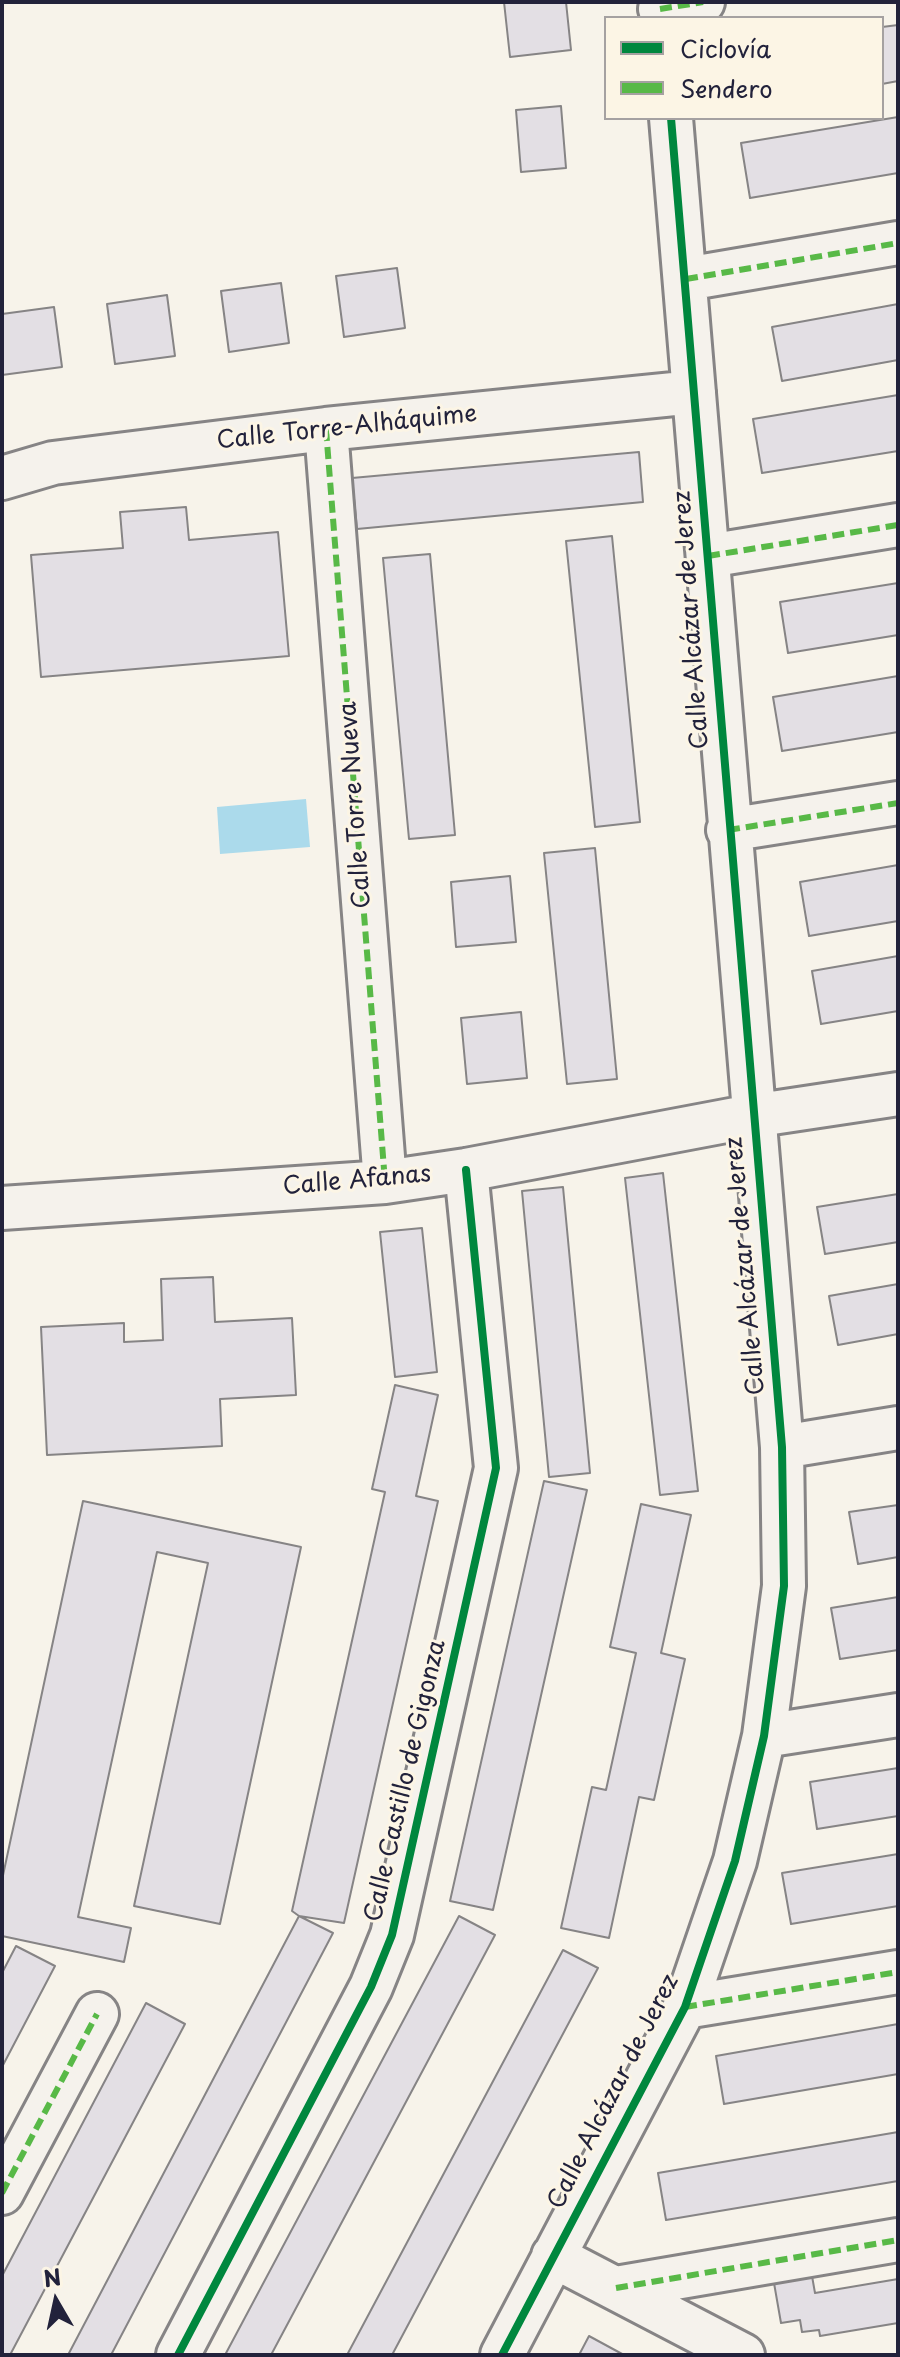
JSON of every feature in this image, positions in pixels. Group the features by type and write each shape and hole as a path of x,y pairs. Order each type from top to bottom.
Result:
{"street":[{"path":"661,10 703,2"},
{"name":"Calle Alcázar de Jerez","path":"502,2355 685,2007 735,1861 764,1736 784,1586 782,1447 728,830 671,120"},
{"path":"686,279 898,243"},
{"name":"Calle Torre-Alháquime","path":"2,478 53,463 326,429 694,392"},
{"name":"Calle Torre Nueva","path":"326,429 385,1182"},
{"path":"708,556 898,525"},
{"path":"728,830 898,803"},
{"name":"Calle Afanas","path":"2,1208 385,1182 466,1170 752,1116 898,1094"},
{"name":"Calle Castillo de Gigonza","path":"178,2355 371,1987 392,1935 496,1468 466,1170"},
{"path":"782,1447 898,1428"},
{"path":"764,1736 898,1715"},
{"path":"685,2007 898,1972"},
{"path":"2,2193 97,2014"},
{"path":"616,2288 898,2240"},
{"path":"553,2256 743,2355"}],"water":[{"path":"306,799 310,847 220,854 217,807"}],"building":[{"path":"504,2 566,2 571,50 510,57"},
{"path":"898,25 898,81 884,84 884,27"},
{"path":"561,106 566,168 521,172 516,110"},
{"path":"898,117 898,173 750,198 741,143"},
{"path":"397,268 405,328 344,337 336,276"},
{"path":"281,283 289,343 229,352 221,291"},
{"path":"167,295 175,356 115,364 107,304"},
{"path":"898,304 898,360 782,381 772,327"},
{"path":"54,307 62,367 2,375 2,314"},
{"path":"898,395 898,451 762,473 753,419"},
{"path":"639,452 643,502 357,529 352,478"},
{"path":"186,507 189,540 278,532 289,656 41,677 31,555 123,548 120,512"},
{"path":"612,536 640,822 595,827 566,541"},
{"path":"430,554 455,835 409,839 383,558"},
{"path":"898,583 898,635 788,653 780,602"},
{"path":"898,676 898,732 782,751 773,697"},
{"path":"595,848 617,1079 567,1084 544,853"},
{"path":"898,865 898,921 809,936 800,882"},
{"path":"510,876 516,942 456,947 451,882"},
{"path":"898,956 898,1011 821,1024 812,971"},
{"path":"521,1012 527,1078 467,1084 461,1018"},
{"path":"663,1173 698,1491 660,1495 625,1178"},
{"path":"563,1187 590,1473 549,1477 522,1191"},
{"path":"898,1194 898,1242 825,1254 817,1207"},
{"path":"422,1228 437,1372 395,1377 380,1232"},
{"path":"213,1277 215,1322 292,1318 296,1395 220,1399 222,1446 47,1455 41,1327 124,1323 124,1342 163,1340 161,1279"},
{"path":"898,1284 898,1334 838,1345 829,1296"},
{"path":"395,1385 438,1395 416,1496 438,1501 344,1923 299,1916 292,1911 385,1492 372,1489"},
{"path":"544,1481 587,1490 493,1910 450,1901"},
{"path":"83,1501 301,1547 220,1924 134,1906 208,1563 157,1552 78,1917 131,1928 124,1962 2,1936 2,1880"},
{"path":"641,1504 691,1515 661,1653 685,1659 654,1800 639,1797 609,1938 561,1928 592,1787 606,1790 636,1653 610,1647"},
{"path":"898,1505 898,1557 858,1564 849,1512"},
{"path":"898,1597 898,1650 840,1659 831,1608"},
{"path":"898,1768 898,1816 817,1829 810,1782"},
{"path":"898,1854 898,1906 791,1924 782,1873"},
{"path":"299,1916 333,1933 111,2355 68,2355"},
{"path":"459,1916 495,1935 271,2355 225,2355"},
{"path":"16,1946 55,1966 2,2067 2,1973"},
{"path":"563,1950 598,1968 392,2355 347,2355"},
{"path":"146,2003 185,2024 10,2355 2,2355 2,2276"},
{"path":"898,2024 898,2074 724,2104 716,2056"},
{"path":"898,2132 898,2181 666,2220 658,2173"},
{"path":"812,2276 815,2293 898,2279 898,2323 820,2336 819,2330 802,2332 800,2320 781,2323 774,2283"},
{"path":"589,2336 624,2355 579,2355"}],"marked path":[{"path":"660,9 703,2"},
{"path":"686,279 898,243"},
{"path":"326,429 385,1182"},
{"path":"708,556 898,525"},
{"path":"728,830 898,803"},
{"path":"685,2007 898,1972"},
{"path":"2,2193 97,2014"},
{"path":"616,2288 898,2240"}],"cycle path":[{"path":"502,2355 685,2007 735,1861 764,1736 784,1586 782,1447 671,120"},
{"path":"178,2355 371,1987 392,1935 496,1468 466,1170"}]}
